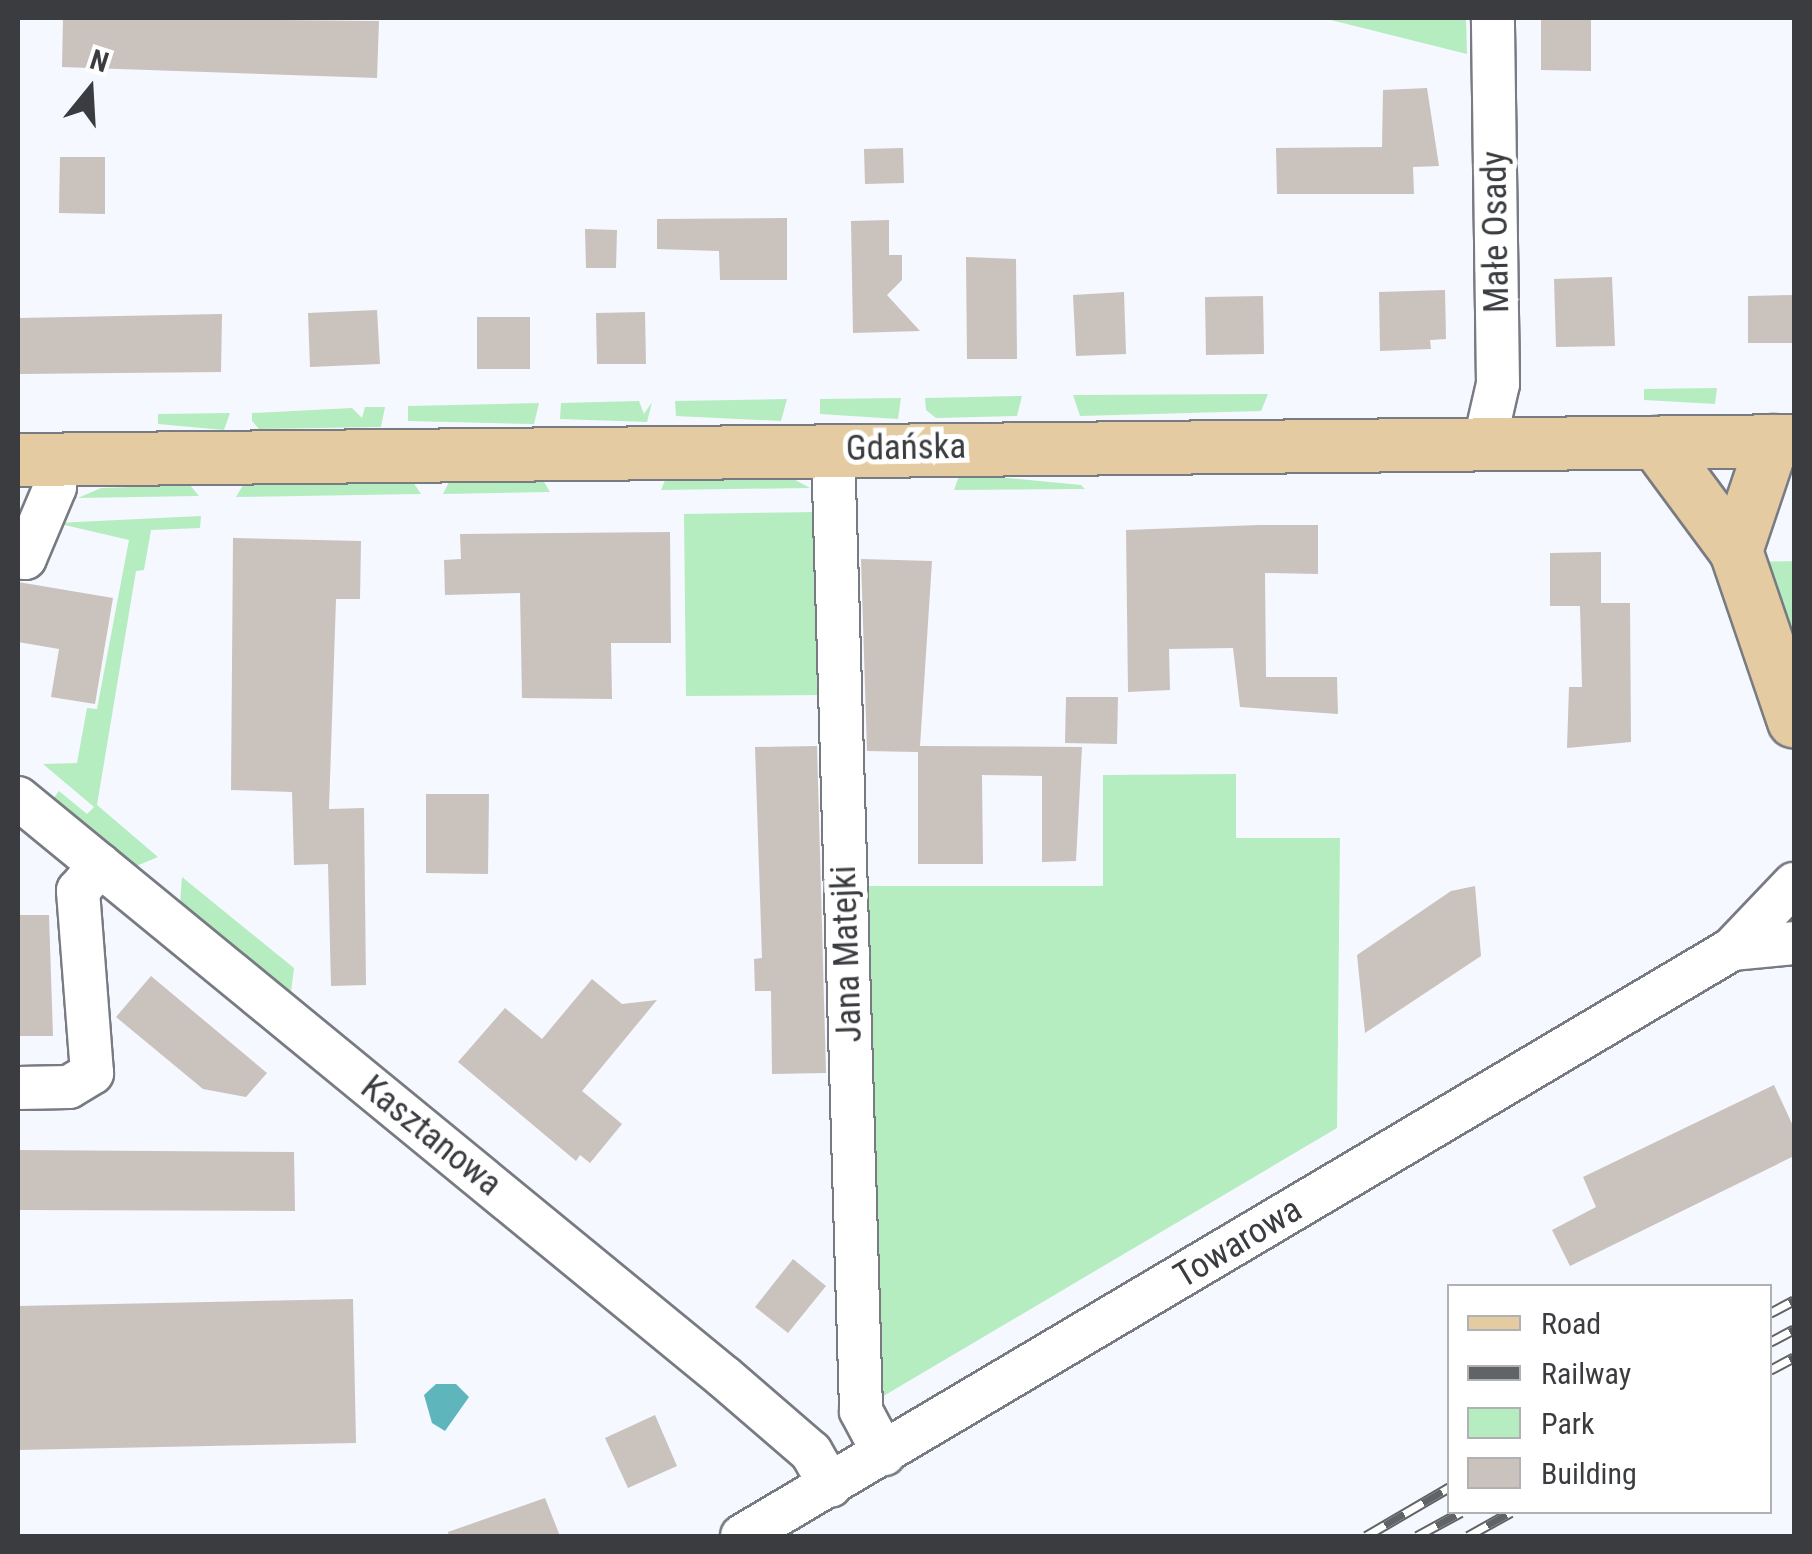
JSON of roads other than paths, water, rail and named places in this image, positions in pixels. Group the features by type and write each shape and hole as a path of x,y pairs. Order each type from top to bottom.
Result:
{"main road":[{"name":"Gdańska","path":"37,460 1656,443 1787,452"},
{"path":"1656,443 1736,551 1794,721"},
{"path":"1736,551 1787,452"}],"street":[{"name":"Małe Osady","path":"1484,445 1498,348 1493,18"},
{"name":"Jana Matejki","path":"834,449 861,1411 884,1454"},
{"path":"21,558 54,487 37,460"},
{"name":"Kasztanowa","path":"18,798 724,1377 811,1452 831,1486"},
{"path":"18,1088 69,1087 92,1073 78,891 100,865"},
{"name":"Towarowa","path":"742,1536 1732,949 1794,884"},
{"name":"Towarowa","path":"1732,949 1794,942"}],"water":[{"path":"436,1384 456,1384 469,1397 445,1431 432,1423 424,1395"}],"railway":[{"path":"1772,1312 1794,1300"},
{"path":"1772,1341 1794,1329"},
{"path":"1772,1369 1794,1357"},
{"path":"1366,1536 1447,1489"},
{"path":"1417,1536 1457,1514"},
{"path":"1468,1536 1507,1514"}]}
